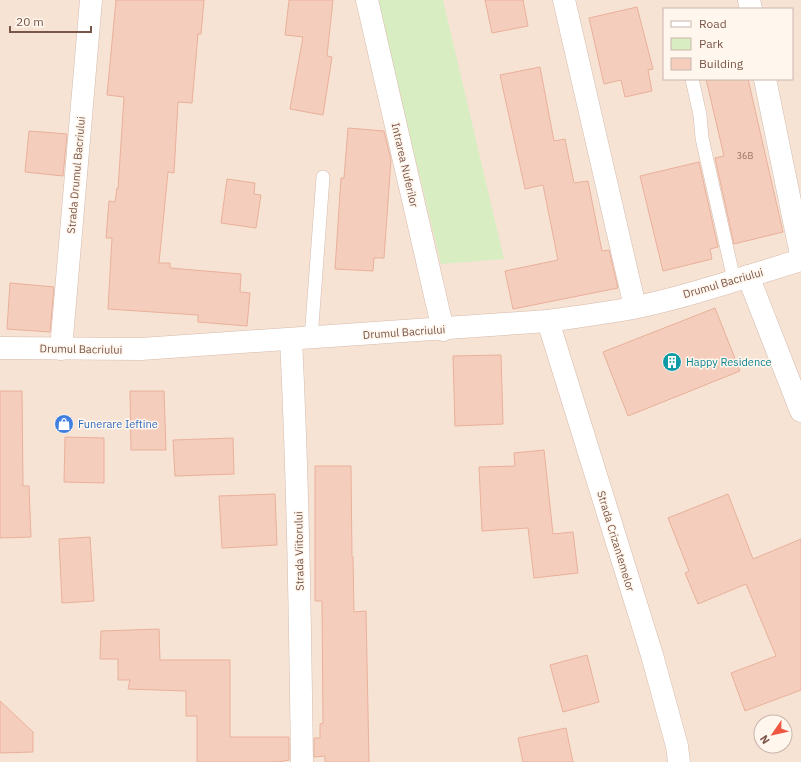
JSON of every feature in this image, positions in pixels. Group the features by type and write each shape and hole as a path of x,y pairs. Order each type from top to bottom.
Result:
{"street":[{"name":"Strada Drumul Bacriului","path":"61,349 91,0"},
{"name":"Intrarea Nuferilor","path":"367,0 443,330"},
{"path":"564,0 634,307"},
{"path":"765,80 801,254"},
{"name":"Drumul Bacriului","path":"0,348 142,350 443,330 548,321 593,315 634,307 801,260"},
{"path":"741,278 801,411"},
{"name":"Strada Crizantemelor","path":"548,321 652,655 677,746 679,762"},
{"name":"Strada Viitorului","path":"301,339 296,448 302,762"}],"lane":[{"path":"692,80 700,115 702,138 741,278"},
{"path":"301,339 323,177"}],"shaded area":[{"path":"0,0 801,0 801,762 0,762"}],"green space":[{"path":"377,0 443,0 504,259 441,264"}],"building":[{"path":"116,0 204,0 201,34 198,34 192,103 178,102 174,173 168,172 159,263 170,263 170,268 241,274 240,292 250,293 247,326 198,322 198,315 108,309 112,238 106,238 109,201 115,202 117,188 118,189 124,97 107,95"},
{"path":"289,0 333,0 327,56 332,57 323,115 290,109 303,37 285,35"},
{"path":"485,0 523,0 528,26 492,33"},
{"path":"637,7 653,69 648,70 652,91 625,97 621,80 604,84 589,18"},
{"path":"540,67 554,141 565,139 574,183 588,181 602,251 609,250 618,288 513,309 505,271 558,260 543,185 525,189 500,75"},
{"path":"706,80 748,80 783,232 734,244 715,158 724,156"},
{"path":"348,128 384,131 391,160 384,258 374,258 373,271 335,269 341,178 344,178"},
{"path":"29,131 67,134 63,176 25,172"},
{"path":"699,162 718,247 710,249 712,259 663,271 640,176"},
{"path":"227,179 255,183 254,194 261,195 256,228 221,223"},
{"path":"10,283 54,287 50,332 7,329"},
{"name":"Happy Residence","path":"715,308 740,371 628,416 603,352"},
{"path":"501,355 503,424 455,426 453,356"},
{"path":"0,391 22,391 23,486 29,486 31,537 0,538"},
{"path":"130,391 164,391 166,450 131,450"},
{"path":"65,437 104,438 104,483 64,482"},
{"path":"233,438 234,474 175,476 173,440"},
{"path":"544,450 553,534 573,532 578,573 534,578 528,528 482,531 479,467 515,466 514,453"},
{"path":"315,466 351,466 354,612 366,611 369,762 325,762 325,756 314,757 314,738 320,738 320,724 323,723 322,601 315,601"},
{"path":"275,494 277,545 222,548 219,496"},
{"path":"728,494 753,559 801,539 801,690 745,711 731,673 776,656 746,584 698,604 685,573 689,571 668,518"},
{"path":"90,537 94,601 62,603 59,539"},
{"path":"159,629 160,660 230,660 230,737 289,737 289,760 278,762 197,762 197,716 186,716 186,691 128,689 130,680 118,680 118,659 100,659 101,631"},
{"path":"587,655 599,702 563,712 550,665"},
{"path":"0,701 33,732 33,752 0,753"},
{"path":"566,728 573,762 523,762 518,738"}],"place":[{"name":"Happy Residence","path":"672,362"},
{"name":"Funerare Ieftine","path":"64,424"}]}
